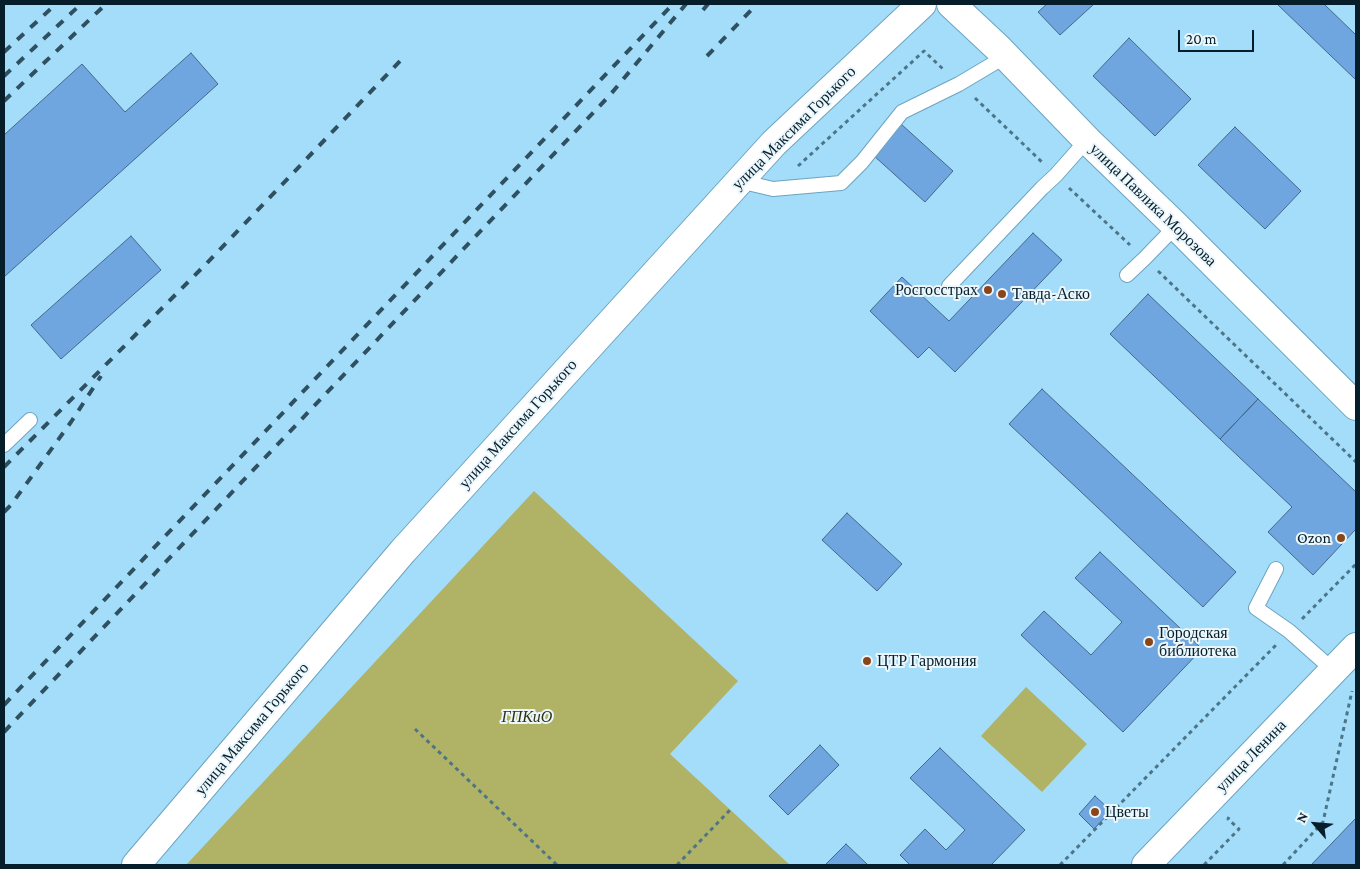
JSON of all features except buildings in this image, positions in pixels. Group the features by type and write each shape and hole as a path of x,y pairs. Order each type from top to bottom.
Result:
{"street":[{"name":"улица Максима Горького","path":"136,865 403,551 739,181 774,143 922,4"},
{"name":"улица Павлика Морозова","path":"951,4 1006,56 1087,140 1356,406"},
{"name":"улица Ленина","path":"1146,865 1356,647"}],"lane":[{"path":"739,181 774,189 841,183 862,162 902,112 959,84 1006,56"},
{"path":"948,286 1056,175 1087,140"},
{"path":"1127,274 1176,226"},
{"path":"4,445 30,420"},
{"path":"1276,570 1256,608 1289,631 1333,670"}],"path":[{"path":"774,189 924,51 1145,258 1356,462"},
{"path":"1060,865 1356,564"},
{"path":"1345,697 1356,686"},
{"path":"1283,865 1323,822 1352,690"},
{"path":"415,729 558,865"},
{"path":"677,865 730,810"},
{"path":"1204,865 1239,829 1228,818 1235,811"}],"green space":[{"name":"ГПКиО","path":"534,491 738,681 670,754 790,865 186,865"},
{"path":"1026,687 1087,744 1042,792 981,736"}],"railway":[{"path":"4,52 56,4"},
{"path":"4,76 81,4"},
{"path":"4,101 106,4"},
{"path":"4,705 673,4"},
{"path":"4,732 610,95 686,4"},
{"path":"703,10 708,4"},
{"path":"707,56 757,4"},
{"path":"4,467 206,264 403,58"},
{"path":"4,512 71,422 101,376"}],"place":[{"name":"Росгосстрах","path":"988,290"},
{"name":"Тавда-Аско","path":"1002,294"},
{"name":"Ozon","path":"1341,538"},
{"name":"Городская библиотека","path":"1149,642"},
{"name":"ЦТР Гармония","path":"867,661"},
{"name":"Цветы","path":"1095,812"}]}
